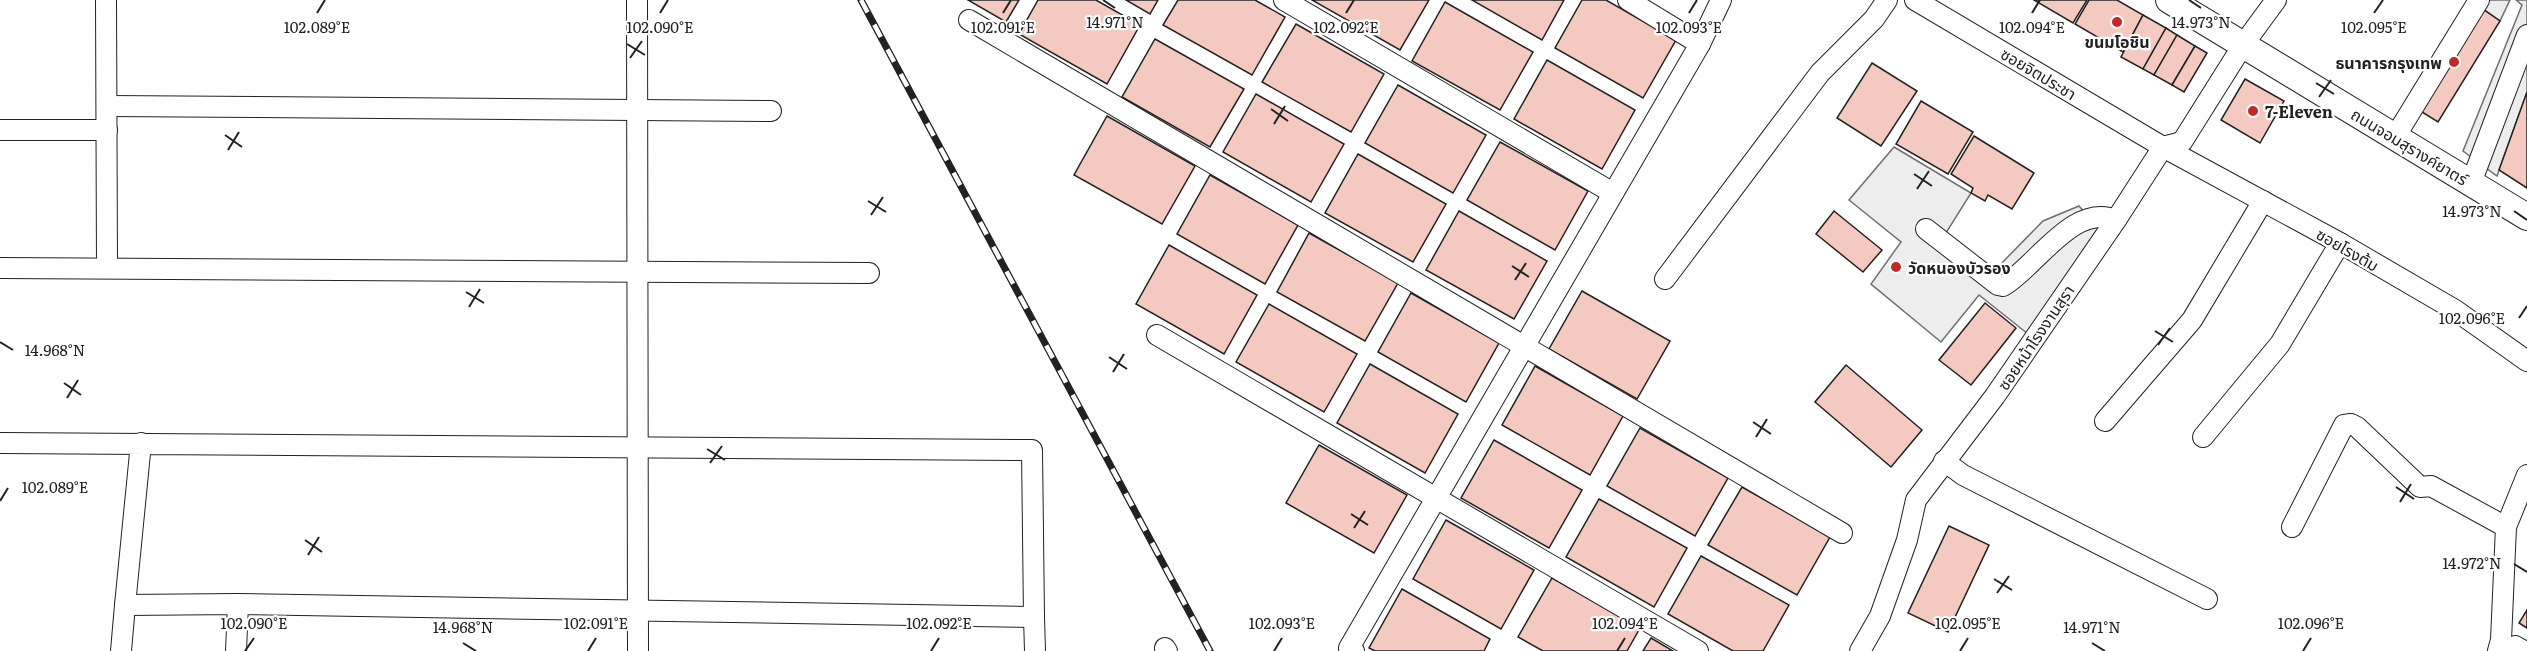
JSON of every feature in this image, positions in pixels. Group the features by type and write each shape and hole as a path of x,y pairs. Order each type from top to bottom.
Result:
{"main road":[{"name":"ถนนจอมสุรางค์ยาตร์","path":"2169,0 2527,217"}],"street":[{"path":"106,0 107,267"},
{"path":"637,0 638,651"},
{"path":"1284,0 1613,193"},
{"path":"1628,0 1700,44"},
{"path":"1354,651 1349,648 1700,44 1721,0"},
{"path":"1665,279 1820,73 1875,20 1887,0"},
{"name":"ซอยหน้าโรงงานสุรา","path":"1860,651 1880,616 1907,540 1916,500 1995,396 2163,147 2182,142 2243,45 2276,0"},
{"path":"2395,137 2479,0"},
{"name":"ซอยจิตประชา","path":"1919,1 2163,147"},
{"path":"969,20 1842,533"},
{"path":"2471,183 2527,35"},
{"path":"107,106 359,106 771,111"},
{"path":"0,130 107,130"},
{"name":"ซอยโรงต้ม","path":"2163,147 2340,243 2455,310 2527,361"},
{"path":"2105,421 2192,320 2263,201"},
{"path":"1926,229 1998,285 2003,286 2071,226 2092,217 2105,215 2116,219"},
{"path":"2203,437 2280,344 2340,243"},
{"path":"0,268 869,273"},
{"path":"1157,335 1698,651"},
{"path":"2292,527 2344,425 2351,424 2358,427 2420,488 2431,486 2506,527"},
{"path":"0,443 1032,450 1035,651"},
{"path":"121,651 141,443"},
{"path":"1944,461 1963,475 2207,599"},
{"path":"2512,649 2501,640 2506,527 2527,475"},
{"path":"125,605 238,604 1034,617"},
{"path":"237,651 238,604"}],"shaded area":[{"path":"2471,0 2510,0 2500,21"},
{"path":"2516,0 2527,0 2527,92 2497,176 2463,151 2522,5"},
{"path":"1894,147 1971,193 1944,236 1993,272 2043,221 2079,206 2098,228 2028,334 1979,295 1941,342 1871,284 1901,242 1849,200"}],"building":[{"path":"968,0 1019,0 1006,22"},
{"path":"1038,0 1096,0 1140,25 1107,84 1019,34"},
{"path":"1126,0 1158,0 1150,14"},
{"path":"1178,0 1255,0 1285,17 1252,75 1163,25"},
{"path":"1312,0 1429,0 1400,50"},
{"path":"1472,0 1564,0 1542,40"},
{"path":"1582,0 1606,0 1676,40 1643,98 1555,48"},
{"path":"2034,0 2087,0 2073,23"},
{"path":"2089,0 2117,0 2143,15 2123,52 2075,24"},
{"name":"ธนาคารกรุงเทพ","path":"2471,1 2500,21 2438,122 2406,102"},
{"path":"1445,2 1533,52 1500,110 1412,61"},
{"path":"2143,15 2166,28 2143,69 2121,57"},
{"path":"1296,24 1384,74 1351,132 1262,82"},
{"path":"2166,28 2177,35 2154,75 2143,69"},
{"path":"2177,35 2195,46 2172,85 2154,75"},
{"path":"1155,39 1244,89 1210,147 1122,97"},
{"path":"2195,46 2207,53 2184,92 2172,85"},
{"path":"1547,60 1635,110 1602,169 1514,119"},
{"path":"1872,63 1917,91 1881,146 1837,118"},
{"name":"7-Eleven","path":"2245,79 2284,101 2260,143 2221,120"},
{"path":"1398,85 1486,135 1453,193 1365,143"},
{"path":"2527,92 2527,188 2499,170"},
{"path":"1256,94 1344,144 1311,202 1223,152"},
{"path":"1921,101 1973,132 1948,174 1896,144"},
{"path":"1107,116 1195,166 1162,224 1074,175"},
{"path":"1974,136 2034,173 2012,209 1988,195 1985,201 1971,193 1973,188 1951,174"},
{"path":"1500,142 1588,191 1555,250 1467,200"},
{"path":"1358,154 1446,204 1413,262 1325,213"},
{"path":"1210,175 1298,225 1265,284 1177,234"},
{"path":"1459,211 1547,261 1514,319 1426,270"},
{"path":"1834,211 1882,250 1863,272 1816,234"},
{"path":"1309,233 1398,283 1365,341 1277,292"},
{"path":"1169,245 1257,295 1224,354 1136,304"},
{"path":"1582,291 1670,341 1637,399 1549,349"},
{"path":"1411,293 1499,343 1466,402 1378,352"},
{"path":"1985,303 2016,328 1971,385 1939,360"},
{"path":"1269,304 1357,354 1324,412 1236,362"},
{"path":"1370,364 1458,414 1425,473 1337,423"},
{"path":"1846,365 1922,430 1891,467 1815,402"},
{"path":"1535,366 1623,416 1590,475 1502,425"},
{"path":"1640,428 1728,478 1695,536 1607,486"},
{"path":"1494,440 1582,490 1549,548 1461,498"},
{"path":"1319,445 1407,495 1374,553 1286,503"},
{"path":"1742,487 1830,537 1797,595 1708,545"},
{"path":"1599,499 1687,548 1654,607 1566,557"},
{"path":"1446,520 1534,570 1501,629 1413,579"},
{"path":"1949,526 1989,545 1948,632 1908,613"},
{"path":"1701,556 1789,605 1763,651 1733,651 1668,614"},
{"path":"1552,578 1640,628 1627,651 1543,651 1518,637"},
{"path":"1402,589 1490,639 1484,651 1375,651 1369,648"},
{"path":"2527,610 2527,628 2519,623"},
{"path":"1651,638 1673,651 1643,651"}],"railway":[{"path":"861,0 1210,651"}],"place":[{"name":"ขนมโอชิน","path":"2117,22"},
{"name":"ธนาคารกรุงเทพ","path":"2454,62"},
{"name":"7-Eleven","path":"2253,111"},
{"name":"วัดหนองบัวรอง","path":"1896,267"}]}
